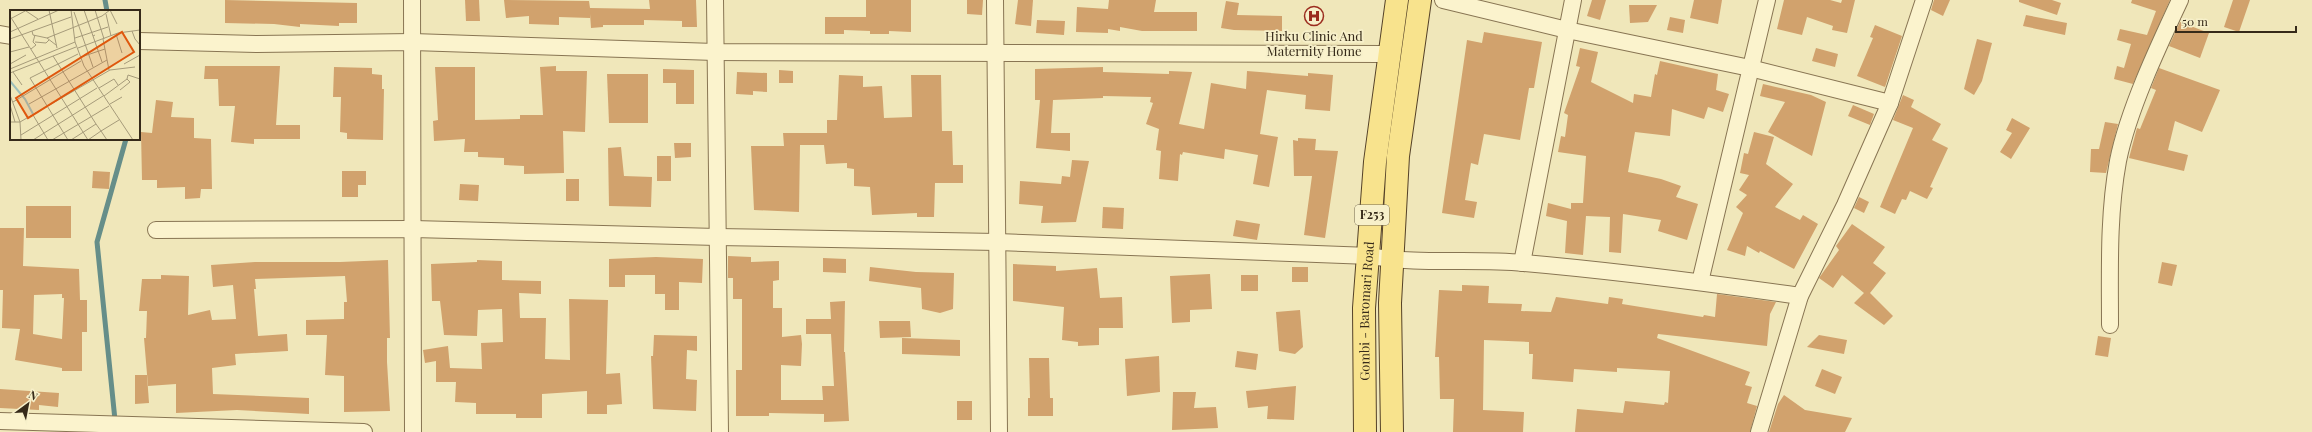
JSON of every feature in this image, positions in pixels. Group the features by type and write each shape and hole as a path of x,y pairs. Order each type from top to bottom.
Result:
{"main road":[{"name":"Gombi - Baromari Road","path":"1365,432 1364,308 1370,256 1375,162 1388,54 1397,0"},
{"name":"Gombi - Baromari Road","path":"1392,432 1390,303 1398,156 1420,0"}],"street":[{"path":"412,0 413,432"},
{"path":"715,0 720,432"},
{"path":"995,0 997,53 999,432"},
{"path":"1443,0 1567,30 1750,68 1890,103"},
{"path":"1522,263 1573,0"},
{"path":"1700,282 1767,0"},
{"path":"1759,432 1800,296 1845,205 1890,103 1924,0"},
{"path":"2110,325 2110,233 2119,161 2132,115 2180,0"},
{"path":"0,34 10,36"},
{"path":"140,41 257,44 413,42 715,52 1388,54"},
{"path":"156,230 413,229 717,238 998,242 1370,256 1392,260 1522,263 1700,282 1800,296"},
{"path":"0,421 110,428 364,432"}],"building":[{"path":"225,0 357,3 357,23 339,23 339,26 300,24 300,27 274,24 225,23"},
{"path":"465,0 479,0 480,21 466,21"},
{"path":"504,0 589,1 590,8 650,9 649,0 696,0 697,27 682,27 682,21 644,20 644,25 603,25 603,27 591,28 590,14 590,18 559,17 559,25 529,24 529,16 506,18"},
{"path":"866,0 911,0 911,32 889,31 889,34 870,34 870,31 844,30 844,34 825,34 825,17 866,17"},
{"path":"967,0 983,0 982,15 967,14"},
{"path":"1018,0 1033,0 1031,26 1015,24"},
{"path":"1109,0 1156,0 1154,12 1197,12 1197,31 1142,31 1120,27 1120,31 1108,29 1108,33 1076,32 1077,7 1108,9"},
{"path":"1592,0 1606,0 1600,20 1587,16"},
{"path":"1694,0 1722,0 1718,24 1690,18"},
{"path":"1784,0 1830,0 1841,3 1842,0 1855,0 1847,33 1832,30 1833,26 1807,17 1802,35 1777,29"},
{"path":"1934,0 1950,0 1943,16 1931,10"},
{"path":"2019,0 2052,0 2061,3 2057,15 2019,2"},
{"path":"2132,0 2170,0 2133,84 2114,79 2117,66 2124,68 2131,44 2117,40 2120,29 2147,35 2156,11 2131,3"},
{"path":"2233,0 2250,0 2239,32 2224,27"},
{"path":"1226,1 1239,3 1237,15 1282,16 1282,31 1234,30 1221,28"},
{"path":"1629,5 1657,5 1648,22 1630,23"},
{"path":"2026,15 2067,23 2065,35 2023,26"},
{"path":"1670,17 1685,20 1683,33 1667,30"},
{"path":"1037,20 1065,21 1064,35 1036,33"},
{"path":"2180,22 2209,33 2200,58 2169,46"},
{"path":"1875,25 1902,36 1885,87 1857,76 1873,38 1870,37"},
{"path":"1484,32 1542,42 1534,88 1529,88 1520,140 1484,134 1478,165 1471,163 1465,200 1477,202 1474,218 1442,213 1467,40 1482,43"},
{"path":"1977,39 1992,43 1982,81 1974,95 1964,89"},
{"path":"1580,48 1598,52 1591,82 1633,103 1634,94 1651,97 1655,74 1657,75 1660,61 1718,74 1716,90 1729,94 1723,112 1708,107 1704,119 1672,109 1670,136 1635,132 1628,172 1661,179 1681,186 1676,197 1698,204 1687,240 1658,231 1661,220 1623,214 1621,253 1609,252 1610,217 1586,216 1583,255 1565,253 1567,221 1546,216 1548,203 1571,209 1571,203 1583,203 1586,156 1558,152 1561,136 1565,137 1568,115 1564,113 1580,67 1576,66"},
{"path":"1816,48 1838,54 1835,67 1812,61"},
{"path":"205,66 280,66 276,125 300,125 300,139 254,139 254,144 231,142 235,106 219,106 218,79 204,79"},
{"path":"556,66 556,71 587,71 585,132 563,131 564,173 524,174 524,166 504,165 504,158 478,157 478,152 464,152 465,139 434,141 433,121 438,120 435,67 475,67 475,120 520,119 520,115 543,115 540,67"},
{"path":"334,67 372,68 372,74 382,75 382,89 384,89 383,140 347,139 347,133 340,132 341,97 333,97"},
{"path":"1103,67 1103,72 1169,74 1169,71 1192,72 1179,124 1204,129 1211,83 1246,89 1247,71 1308,76 1308,73 1333,75 1330,111 1305,109 1306,95 1267,90 1260,134 1278,137 1269,187 1253,184 1258,155 1225,149 1224,159 1183,152 1182,155 1180,154 1178,181 1159,179 1161,151 1156,150 1159,129 1146,124 1153,103 1150,102 1151,97 1103,96 1103,98 1053,100 1051,133 1070,133 1070,151 1036,148 1040,100 1035,100 1035,69"},
{"path":"2159,68 2220,90 2202,132 2175,121 2168,150 2188,155 2184,171 2129,158 2137,128 2140,129 2156,90 2151,88"},
{"path":"663,69 694,70 694,104 676,104 676,83 663,83"},
{"path":"779,70 793,71 793,83 779,83"},
{"path":"737,72 767,73 767,92 753,91 753,95 736,94"},
{"path":"607,74 648,74 648,123 609,123"},
{"path":"839,75 863,76 863,87 882,86 884,118 912,117 911,75 941,75 942,131 952,131 953,165 963,165 963,183 935,183 934,217 917,217 917,213 872,215 870,187 854,186 854,169 847,168 847,163 826,164 824,145 800,145 799,212 754,210 751,146 784,146 783,133 827,133 827,120 837,120"},
{"path":"1763,84 1811,95 1826,102 1812,156 1768,132 1785,102 1760,96"},
{"path":"1903,95 1914,100 1911,107 1941,124 1932,140 1948,148 1930,187 1933,188 1927,199 1910,191 1906,200 1902,199 1895,214 1880,207 1913,128 1893,120"},
{"path":"156,100 173,102 171,117 194,118 194,138 211,139 212,189 201,189 200,198 185,199 185,187 157,188 157,180 142,180 141,132 152,133"},
{"path":"1853,105 1874,114 1870,125 1848,116"},
{"path":"2012,118 2030,128 2011,159 2000,152 2012,133 2006,130"},
{"path":"2105,122 2118,124 2106,173 2090,172 2091,149 2099,149"},
{"path":"1754,132 1774,137 1766,164 1793,184 1775,207 1800,220 1803,215 1818,224 1794,269 1760,251 1759,253 1747,246 1745,256 1727,250 1743,213 1736,207 1747,195 1739,190 1749,175 1740,173 1744,153 1748,154"},
{"path":"1298,138 1316,139 1315,150 1338,151 1325,238 1304,235 1312,176 1294,176 1293,140 1298,141"},
{"path":"674,143 691,143 691,157 675,158"},
{"path":"621,147 624,176 652,177 651,207 609,206 608,148"},
{"path":"657,156 671,156 671,181 657,181"},
{"path":"1072,160 1089,161 1076,222 1041,223 1043,206 1019,204 1020,181 1061,184 1062,176 1070,177"},
{"path":"93,171 110,172 109,189 92,188"},
{"path":"342,171 366,171 366,185 358,185 358,197 342,197"},
{"path":"566,179 579,179 579,201 566,201"},
{"path":"460,184 479,185 478,201 459,200"},
{"path":"1859,197 1869,202 1864,213 1854,208"},
{"path":"26,206 71,206 71,238 26,238"},
{"path":"1103,207 1124,208 1123,229 1102,228"},
{"path":"1236,220 1260,224 1257,240 1233,236"},
{"path":"1852,224 1885,247 1873,263 1886,273 1870,293 1893,316 1884,325 1854,303 1864,293 1842,275 1833,288 1819,278 1839,250 1836,246"},
{"path":"0,228 24,228 23,266 79,269 80,300 87,300 87,332 82,332 82,371 62,371 62,368 15,360 20,329 2,328 3,290 0,290","holes":["62,294 62,298 64,298 62,339 33,334 34,295"]},
{"path":"728,256 751,257 751,262 779,261 779,280 773,281 773,308 782,308 782,337 801,335 802,344 801,366 781,365 781,400 823,400 822,386 834,386 831,334 806,334 806,319 831,319 830,302 845,301 844,352 849,421 824,422 824,414 769,413 769,416 736,416 736,370 742,370 742,299 733,299 733,278 728,278"},
{"path":"656,257 703,259 702,283 679,282 679,310 665,310 665,294 655,294 655,275 625,275 625,287 609,287 609,259"},
{"path":"823,258 846,259 846,273 823,272"},
{"path":"388,260 390,338 387,338 387,362 390,411 344,412 344,376 325,375 327,335 306,335 306,320 344,319 344,302 347,302 345,276 255,279 256,289 254,289 258,336 287,334 288,351 235,354 236,365 212,368 213,394 309,398 309,414 237,410 176,413 176,384 148,386 144,338 146,338 147,311 139,311 142,279 161,279 161,275 189,276 188,315 210,310 212,320 236,319 233,285 213,287 211,265 255,262 340,262"},
{"path":"477,260 502,261 502,280 541,281 541,294 519,293 520,318 546,318 545,359 570,360 569,299 608,300 606,374 620,373 622,404 607,405 607,414 587,414 587,391 542,394 542,418 516,418 516,414 476,414 476,403 455,402 456,382 436,382 436,361 425,363 423,350 448,346 450,368 482,369 481,343 503,342 502,309 478,310 477,336 444,335 440,301 432,301 431,264 477,262"},
{"path":"2162,262 2177,265 2172,286 2158,283"},
{"path":"1013,264 1056,266 1056,271 1097,268 1100,298 1122,297 1123,328 1099,328 1099,345 1078,346 1078,342 1062,340 1064,307 1013,301"},
{"path":"870,267 916,272 954,273 953,309 940,313 922,309 921,288 869,281"},
{"path":"1292,267 1308,267 1308,282 1292,282"},
{"path":"1210,274 1212,309 1190,310 1190,322 1172,323 1170,276"},
{"path":"1241,275 1258,275 1258,291 1241,291"},
{"path":"1462,285 1489,286 1488,303 1522,304 1521,311 1551,312 1556,297 1608,304 1609,297 1623,299 1622,304 1703,317 1704,315 1715,317 1717,294 1776,302 1770,314 1767,346 1658,334 1657,338 1750,372 1745,385 1752,387 1747,403 1757,406 1750,432 1575,432 1577,409 1623,413 1625,401 1664,405 1665,402 1668,403 1670,371 1617,368 1617,372 1574,369 1573,382 1532,379 1533,354 1529,354 1529,342 1484,340 1483,410 1524,412 1523,432 1453,432 1454,399 1440,399 1439,357 1435,357 1439,290 1462,291"},
{"path":"1300,310 1303,347 1295,354 1279,351 1276,312"},
{"path":"879,321 910,321 911,337 880,338"},
{"path":"654,335 697,336 697,351 687,350 686,379 697,380 696,411 653,409 651,356 653,356"},
{"path":"1819,335 1847,340 1844,354 1807,347"},
{"path":"2098,336 2111,338 2108,357 2095,355"},
{"path":"902,338 960,340 960,356 902,354"},
{"path":"1237,351 1258,354 1256,370 1235,367"},
{"path":"1159,356 1160,392 1127,396 1125,359"},
{"path":"1029,358 1049,358 1050,398 1053,398 1053,416 1028,416 1028,398 1030,398"},
{"path":"1822,369 1842,377 1835,394 1815,386"},
{"path":"135,375 147,375 149,403 135,404"},
{"path":"1296,386 1294,420 1267,419 1268,406 1248,408 1246,391"},
{"path":"0,389 59,393 58,407 39,405 39,410 0,408"},
{"path":"1173,392 1196,392 1194,408 1216,407 1218,428 1172,430"},
{"path":"1784,395 1805,410 1852,418 1845,432 1769,432 1778,404"},
{"path":"957,401 972,401 972,420 957,420"}],"waterway":[{"path":"105,0 107,10"},
{"path":"115,420 97,242 126,140"}],"place":[{"name":"Hirku Clinic And Maternity Home","path":"1314,16"}]}
